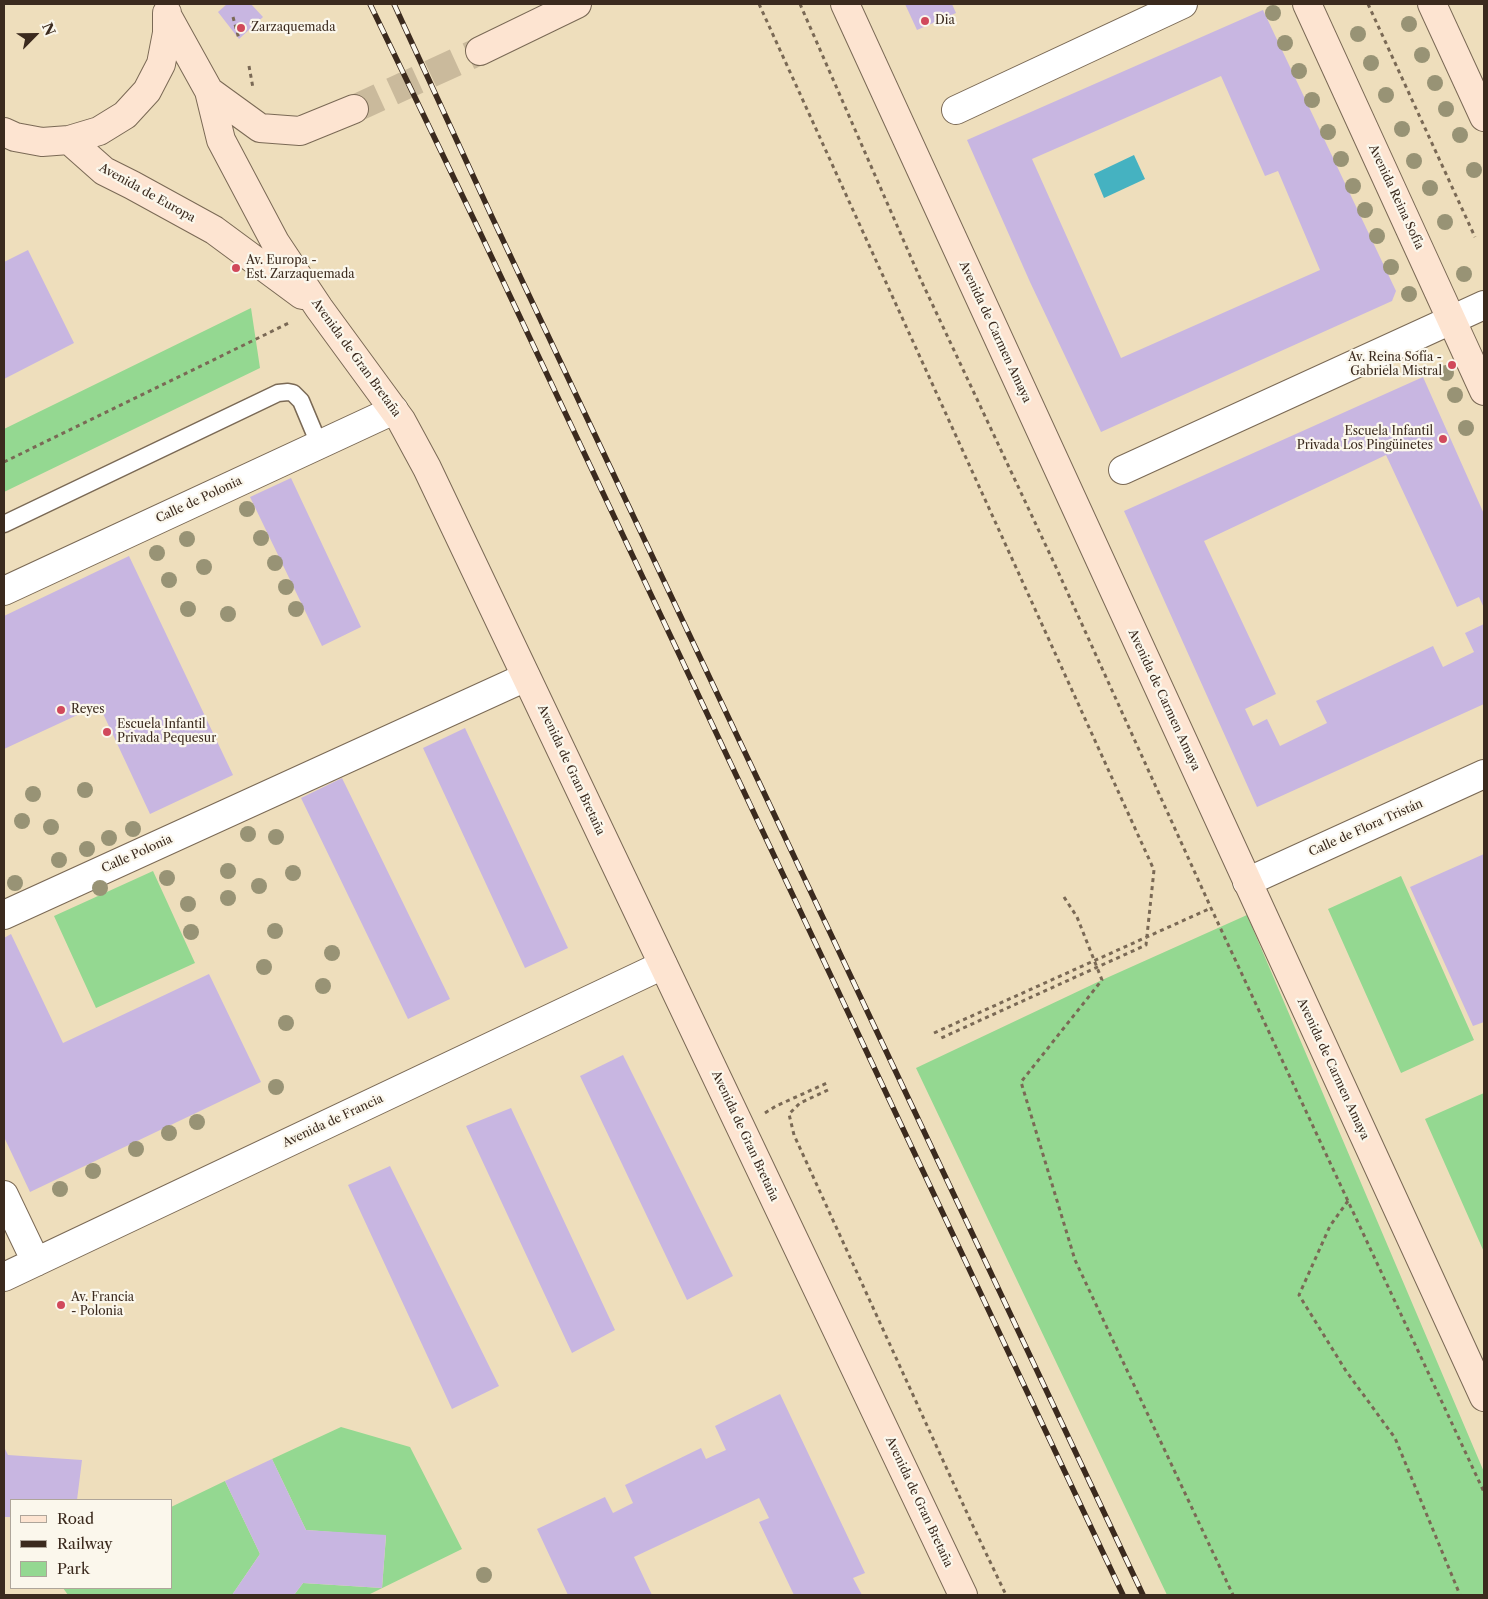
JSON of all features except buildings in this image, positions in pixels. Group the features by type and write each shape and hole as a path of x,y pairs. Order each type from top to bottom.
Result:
{"street":[{"path":"480,51 577,4"},
{"name":"Avenida de Carmen Amaya","path":"845,4 1484,1397"},
{"path":"956,110 1183,4"},
{"name":"Avenida Reina Sofía","path":"1307,4 1484,391"},
{"path":"1432,4 1484,117"},
{"path":"8,135 42,142 69,140 84,137 106,128 125,115 137,104 155,78 161,64 166,48 167,10"},
{"name":"Avenida de Gran Bretaña","path":"167,10 209,91 221,140 275,242 319,308 394,410 409,433 427,468 963,1595"},
{"path":"209,91 260,128 300,131 354,109"},
{"name":"Avenida de Europa","path":"69,140 104,171 214,230 319,308"},
{"path":"1123,470 1484,305"},
{"name":"Calle de Polonia","path":"4,591 394,410"},
{"name":"Calle Polonia","path":"4,915 526,677"},
{"name":"Calle de Flora Tristán","path":"1247,882 1484,774"},
{"name":"Avenida de Francia","path":"4,1278 663,965"},
{"path":"4,1195 36,1262"}],"lane":[{"path":"4,524 278,393 293,393 297,397 320,444"}],"path":[{"path":"759,4 1154,870 1146,945 938,1039"},
{"path":"800,4 920,278 1055,565 1211,908 1484,1492"},
{"path":"1368,4 1475,237"},
{"path":"233,17 239,40"},
{"path":"4,462 319,308"},
{"path":"1064,897 1077,917 1102,980 1021,1082 1075,1260 1233,1595"},
{"path":"934,1033 1211,908"},
{"path":"740,1126 776,1106 827,1083"},
{"path":"828,1090 800,1103 789,1114 794,1135 1006,1595"},
{"path":"1348,1200 1330,1226 1300,1295 1346,1371 1395,1438 1460,1595"}],"green space":[{"path":"251,308 260,368 4,492 4,429"},
{"path":"153,871 195,963 96,1008 54,916"},
{"path":"1401,876 1474,1040 1401,1073 1328,909"},
{"path":"1247,915 1484,1472 1484,1595 1167,1595 916,1068 1102,980"},
{"path":"1484,1093 1484,1252 1425,1119"},
{"path":"341,1427 410,1447 462,1549 368,1595 294,1595 303,1583 382,1588 386,1536 306,1530 272,1459"},
{"path":"225,1481 260,1554 232,1595 68,1595 64,1589 172,1589 172,1507"}],"water":[{"path":"1134,155 1145,179 1104,198 1094,174"}],"tunnel":[{"path":"354,109 480,51"}],"railway":[{"path":"370,4 477,226 1123,1595"},
{"path":"394,4 492,217 1143,1595"}],"place":[{"name":"Dia","path":"925,21"},
{"name":"Zarzaquemada","path":"241,28"},
{"name":"Av. Europa - Est. Zarzaquemada","path":"236,268"},
{"name":"Av. Reina Sofía - Gabriela Mistral","path":"1452,365"},
{"name":"Escuela Infantil Privada Los Pingüinetes","path":"1443,439"},
{"name":"Reyes","path":"61,710"},
{"name":"Escuela Infantil Privada Pequesur","path":"107,732"},
{"name":"Av. Francia - Polonia","path":"61,1305"}]}
